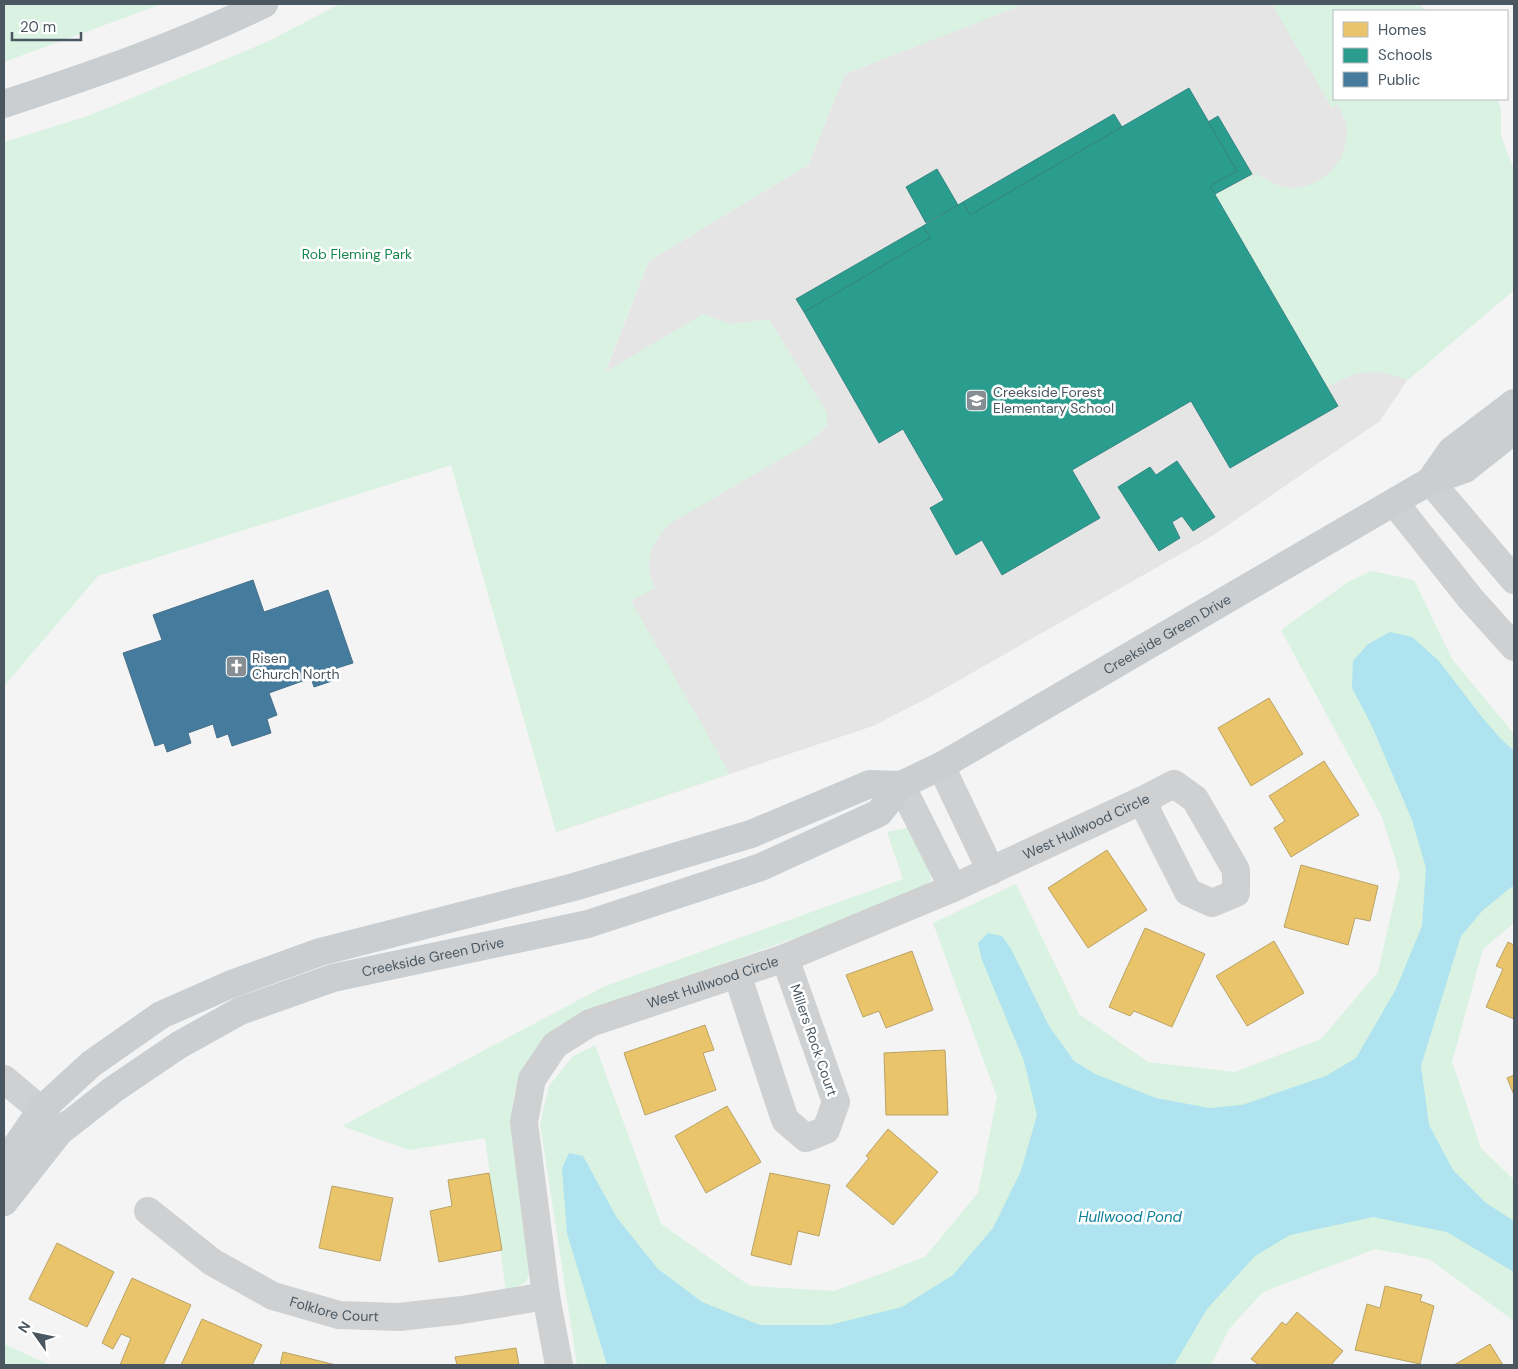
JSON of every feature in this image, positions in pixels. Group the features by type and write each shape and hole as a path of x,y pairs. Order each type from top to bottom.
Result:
{"main road":[{"path":"4,104 131,61 213,28 264,4"},
{"name":"Creekside Green Drive","path":"1430,481 1451,451 1514,403"},
{"name":"Creekside Green Drive","path":"4,1202 59,1132 114,1089 179,1045 240,1011 333,978 588,924 752,870 878,813 901,785 941,766 1430,481 1465,470 1514,430"},
{"name":"Creekside Green Drive","path":"4,1164 41,1110 91,1064 160,1015 228,985 320,952 574,887 751,834 870,784 901,785"}],"street":[{"path":"1430,481 1514,580"},
{"path":"1394,502 1470,598 1514,647"},
{"path":"941,766 992,871"},
{"name":"West Hullwood Circle","path":"559,1365 546,1296 524,1122 532,1079 554,1045 590,1023 785,958 953,888 1174,784 1195,799 1236,870 1236,893 1212,904 1188,892 1149,815 1144,799"},
{"path":"901,785 953,888"},
{"name":"Millers Rock Court","path":"737,974 785,1120 806,1138 826,1130 836,1102 785,958"},
{"path":"4,1079 41,1110 59,1132"},
{"name":"Folklore Court","path":"148,1211 212,1262 273,1296 339,1315 399,1317 462,1310 546,1296"}],"shaded area":[{"name":"Creekside Forest Elementary School","path":"1019,4 1418,4 1426,10 1333,10 1333,100 1498,100 1501,111 1501,136 1514,170 1514,290 1408,379 1380,421 1212,536 928,698 873,726 556,832 605,373 649,261 808,165 845,74 1016,7"}],"green space":[{"path":"4,4 162,4 4,62"},
{"name":"Rob Fleming Park","path":"340,4 1019,4 1017,7 845,74 808,165 649,261 605,372 703,314 731,324 769,319 827,413 827,426 807,444 669,524 657,539 650,554 649,569 655,588 631,601 730,774 556,832 451,465 98,576 4,686 4,142 88,116 267,42"},
{"path":"1272,4 1418,4 1426,10 1333,10 1333,100 1498,100 1501,111 1501,136 1514,170 1514,290 1408,380 1382,372 1356,373 1327,387 1215,194 1257,174 1288,188 1304,187 1323,178 1337,163 1346,144 1347,129 1345,121 1337,104 1332,108"},
{"name":"Hullwood Pond","path":"1371,571 1414,580 1452,659 1514,734 1514,923 1483,949 1452,1062 1481,1148 1514,1180 1514,1321 1429,1259 1375,1249 1263,1292 1229,1329 1211,1365 577,1365 540,1124 549,1086 572,1057 595,1045 661,1224 750,1286 835,1291 925,1257 978,1193 997,1097 933,923 1016,884 1079,1014 1148,1062 1235,1072 1321,1039 1378,972 1400,875 1382,817 1281,630 1348,582"},
{"path":"912,827 930,864 931,880 917,895 583,1013 553,1030 534,1050 516,1086 512,1124 515,1164 532,1266 526,1282 506,1292 485,1138 409,1150 342,1126 603,987 903,879 887,832"},
{"path":"4,1344 50,1365 4,1365"}],"water":[{"name":"Hullwood Pond","path":"1390,632 1412,637 1439,661 1481,716 1514,751 1514,885 1483,910 1461,936 1421,1066 1429,1125 1453,1170 1486,1203 1514,1221 1514,1272 1447,1232 1373,1217 1290,1235 1255,1256 1207,1309 1174,1365 607,1365 567,1233 562,1168 569,1153 583,1156 617,1218 658,1269 702,1302 760,1325 830,1325 902,1307 953,1275 993,1228 1021,1171 1037,1115 1024,1061 982,960 978,943 988,933 1002,936 1011,949 1049,1026 1074,1061 1095,1074 1156,1098 1209,1108 1242,1105 1326,1076 1356,1058 1396,989 1422,926 1426,868 1412,820 1371,724 1352,688 1353,661 1368,644"}],"building: Homes":[{"path":"1269,698 1303,754 1251,786 1218,728"},
{"path":"1324,761 1359,815 1291,857 1274,828 1285,821 1269,796"},
{"path":"1107,850 1147,910 1088,948 1048,888"},
{"path":"1301,865 1378,886 1370,921 1355,918 1348,945 1284,927"},
{"path":"1145,928 1205,954 1172,1027 1134,1011 1130,1016 1109,1007"},
{"path":"1274,941 1304,993 1247,1026 1216,976"},
{"path":"1508,942 1514,945 1514,1019 1486,1007 1503,969 1496,966"},
{"path":"912,951 933,1010 886,1028 879,1011 863,1017 846,975"},
{"path":"705,1025 714,1050 703,1053 716,1090 645,1115 624,1053"},
{"path":"945,1050 948,1115 886,1115 884,1053"},
{"path":"1514,1075 1514,1095 1507,1078"},
{"path":"727,1106 761,1162 706,1193 675,1136"},
{"path":"888,1129 938,1172 893,1225 846,1186 869,1158 866,1156"},
{"path":"489,1173 502,1250 439,1262 430,1211 452,1206 448,1180"},
{"path":"770,1173 830,1185 819,1236 798,1231 791,1265 751,1255"},
{"path":"332,1186 393,1198 380,1261 319,1248"},
{"path":"57,1243 114,1272 87,1327 29,1299"},
{"path":"132,1278 191,1305 163,1365 120,1365 131,1338 121,1334 113,1349 102,1343"},
{"path":"1385,1286 1422,1295 1420,1301 1434,1306 1420,1364 1355,1350 1367,1304 1380,1308"},
{"path":"1297,1312 1343,1351 1331,1365 1259,1365 1251,1359 1282,1322 1286,1325"},
{"path":"202,1319 262,1345 252,1365 181,1365"},
{"path":"1490,1344 1503,1365 1454,1365"},
{"path":"516,1348 519,1365 457,1365 455,1357"},
{"path":"283,1352 336,1365 280,1365"}],"building: Schools":[{"name":"Creekside Forest Elementary School","path":"1189,88 1237,171 1210,186 1338,406 1230,468 1191,401 1072,470 1100,518 1002,575 982,540 956,555 930,508 944,500 903,429 879,443 804,312 930,238 923,226 963,202 970,215"},
{"path":"1114,114 1122,127 970,215 963,202"},
{"path":"1218,116 1252,174 1215,194 1210,186 1237,171 1208,122"},
{"path":"937,169 958,205 926,223 906,187"},
{"path":"923,226 930,238 804,312 796,299"},
{"path":"1177,461 1215,517 1193,531 1182,516 1172,522 1180,538 1159,551 1118,487 1150,467 1156,475"}],"building: Public":[{"name":"Risen Church North","path":"253,580 264,612 328,590 353,663 334,669 338,679 314,687 311,678 269,693 277,715 267,719 271,733 232,746 228,734 217,738 213,724 188,733 191,743 167,752 164,743 155,746 123,653 162,640 153,615"}],"place":[{"name":"Creekside Forest Elementary School","path":"977,400"},
{"name":"Risen Church North","path":"236,666"}]}
